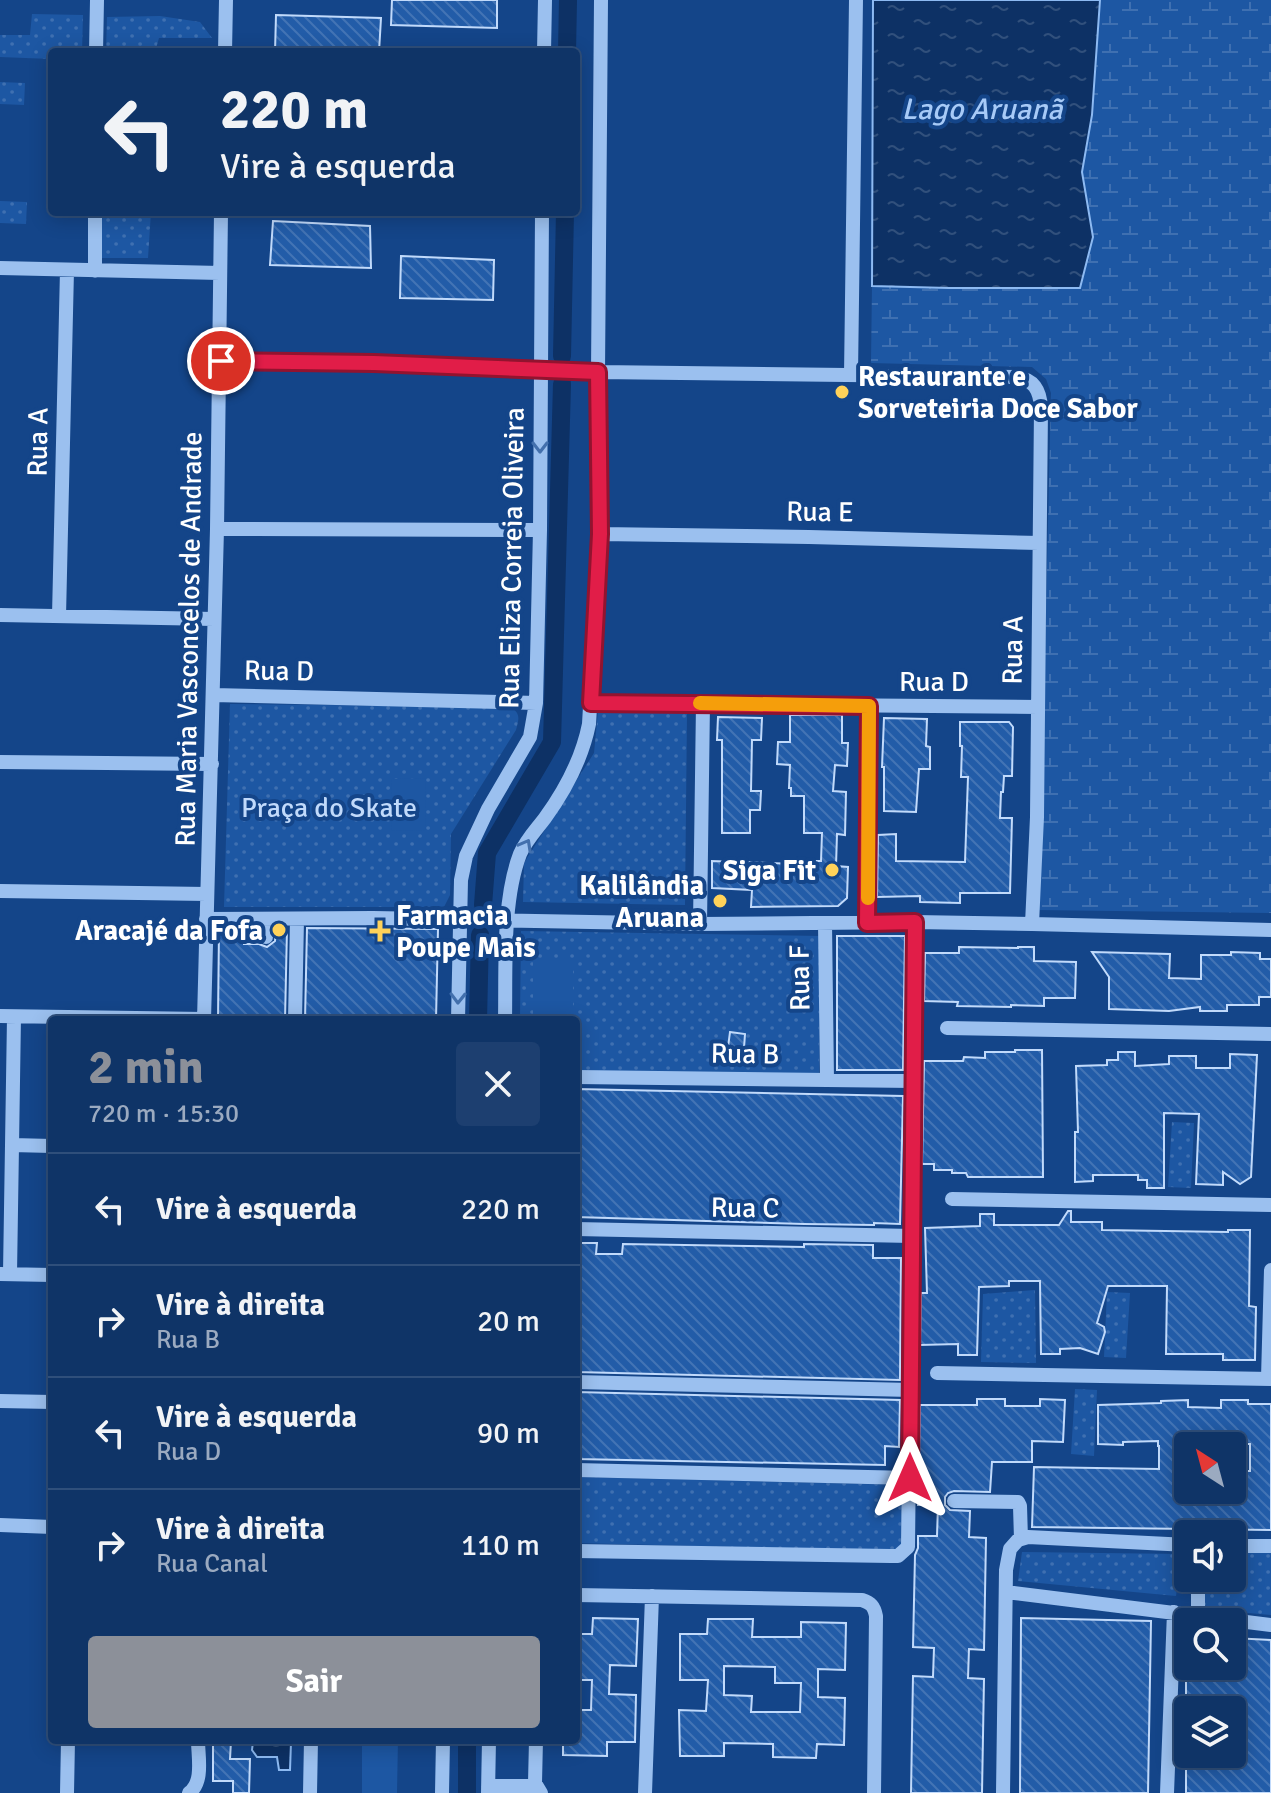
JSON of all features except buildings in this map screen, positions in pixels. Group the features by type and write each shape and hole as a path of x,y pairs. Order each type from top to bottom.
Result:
{"street":[{"path":"96,48 97,0"},
{"path":"225,48 226,0"},
{"path":"544,48 545,0"},
{"path":"505,1016 507,920 515,875 522,851 576,767 584,746 591,703 600,534 601,0"},
{"path":"221,361 598,372 851,375 856,0"},
{"path":"95,216 95,271"},
{"name":"Rua Maria Vasconcelos de Andrade","path":"204,1016 221,361 221,216"},
{"name":"Rua Eliza Correia Oliveira","path":"458,1016 461,880 466,856 488,809 530,737 536,703 542,216"},
{"path":"0,268 220,273"},
{"name":"Rua A","path":"59,616 67,270"},
{"name":"Rua A","path":"851,375 1015,377 1031,381 1040,396 1037,817 1032,924"},
{"path":"217,529 540,530"},
{"name":"Rua E","path":"600,534 1039,543"},
{"path":"0,615 214,619"},
{"name":"Rua D","path":"213,695 536,703"},
{"name":"Rua D","path":"591,703 1038,707"},
{"path":"700,924 703,703"},
{"path":"867,923 869,706"},
{"path":"0,762 212,764"},
{"path":"0,891 207,894"},
{"path":"206,919 460,919 700,924 915,922 1271,930"},
{"path":"266,919 266,937"},
{"path":"295,1016 297,919"},
{"path":"580,1551 898,1556 908,1547 915,922"},
{"name":"Rua F","path":"825,923 827,1080"},
{"path":"48,1017 7,1016 12,1145 5,1274 48,1275"},
{"path":"947,1028 1271,1034"},
{"name":"Rua B","path":"580,1077 914,1081"},
{"path":"12,1145 48,1146"},
{"path":"952,1199 1271,1205"},
{"name":"Rua C","path":"580,1229 912,1236"},
{"path":"937,1373 1270,1378 1271,1270"},
{"path":"580,1382 911,1390"},
{"path":"0,1401 48,1402"},
{"path":"580,1470 910,1478"},
{"path":"954,1501 1018,1502 1021,1539"},
{"path":"0,1525 48,1527"},
{"path":"1003,1793 1006,1570 1010,1549 1028,1537 1174,1544"},
{"path":"1246,1546 1271,1546"},
{"path":"1006,1592 1174,1612 1167,1793"},
{"path":"580,1595 862,1600 874,1607 874,1793"},
{"path":"645,1793 652,1596"},
{"path":"1246,1622 1271,1625"},
{"path":"67,1793 68,1744"},
{"path":"191,1791 198,1779 198,1744"},
{"path":"310,1793 311,1744"},
{"path":"442,1793 443,1744"},
{"path":"489,1744 488,1789 539,1790"},
{"path":"536,1744 535,1783 539,1790"}],"green space":[{"path":"1100,0 1271,0 1271,913 1039,910 1051,393 1046,379 1032,367 871,363 872,286 949,288 1093,237 1082,172 1092,115"},
{"path":"32,14 83,15 82,48 48,48 48,59 0,57 0,35 30,35"},
{"path":"160,16 200,22 212,38 159,38 156,48 106,48 107,17"},
{"path":"0,82 25,83 24,105 0,104"},
{"path":"0,201 27,202 26,224 0,223"},
{"path":"101,216 151,216 148,258 101,258"},
{"name":"Praça do Skate","path":"230,704 510,707 516,712 516,730 451,834 450,895 444,907 224,907"},
{"path":"598,711 687,713 685,905 523,902 524,864 594,753"},
{"path":"425,778 426,830 392,831 391,779"},
{"path":"521,931 820,936 819,1075 580,1072 580,1016 520,1016"},
{"path":"533,961 573,961 573,1016 533,1016"},
{"path":"1172,1122 1194,1123 1191,1188 1168,1187"},
{"path":"1035,1290 1036,1363 981,1362 983,1294"},
{"path":"1107,1292 1130,1293 1126,1358 1104,1357"},
{"path":"1075,1389 1097,1390 1094,1456 1071,1454"},
{"path":"580,1477 902,1485 901,1551 580,1543"},
{"path":"1246,1550 1271,1551 1271,1615 1246,1613 1246,1608 1203,1608 1204,1592 1246,1592"},
{"path":"1022,1552 1174,1554 1174,1592 1176,1592 1176,1596 1018,1581"},
{"path":"362,1744 398,1744 397,1793 362,1793"}],"water":[{"name":"Lago Aruanã","path":"873,0 1100,0 1092,115 1082,172 1093,237 1080,288 872,286"},
{"path":"253,1744 291,1744 290,1770 279,1770 277,1757 257,1757 252,1750"}],"waterway":[{"path":"567,48 568,0"},
{"path":"562,356 565,216"},
{"path":"483,905 487,853 552,742 562,384"},
{"path":"478,1016 480,935"},
{"path":"467,1744 467,1793"}],"slow traffic":[{"path":"700,703 869,706 868,898"}],"place":[{"name":"Restaurante e Sorveteiria Doce Sabor","path":"842,392"},
{"name":"Siga Fit","path":"832,870"},
{"name":"Kalilândia Aruana","path":"720,901"},
{"name":"Aracajé da Fofa","path":"279,930"},
{"name":"Farmacia Poupe Mais","path":"380,931"}],"route":[{"path":"221,361 374,363 598,372 600,534 591,703 869,706 867,923 915,922 910,1478"}]}
